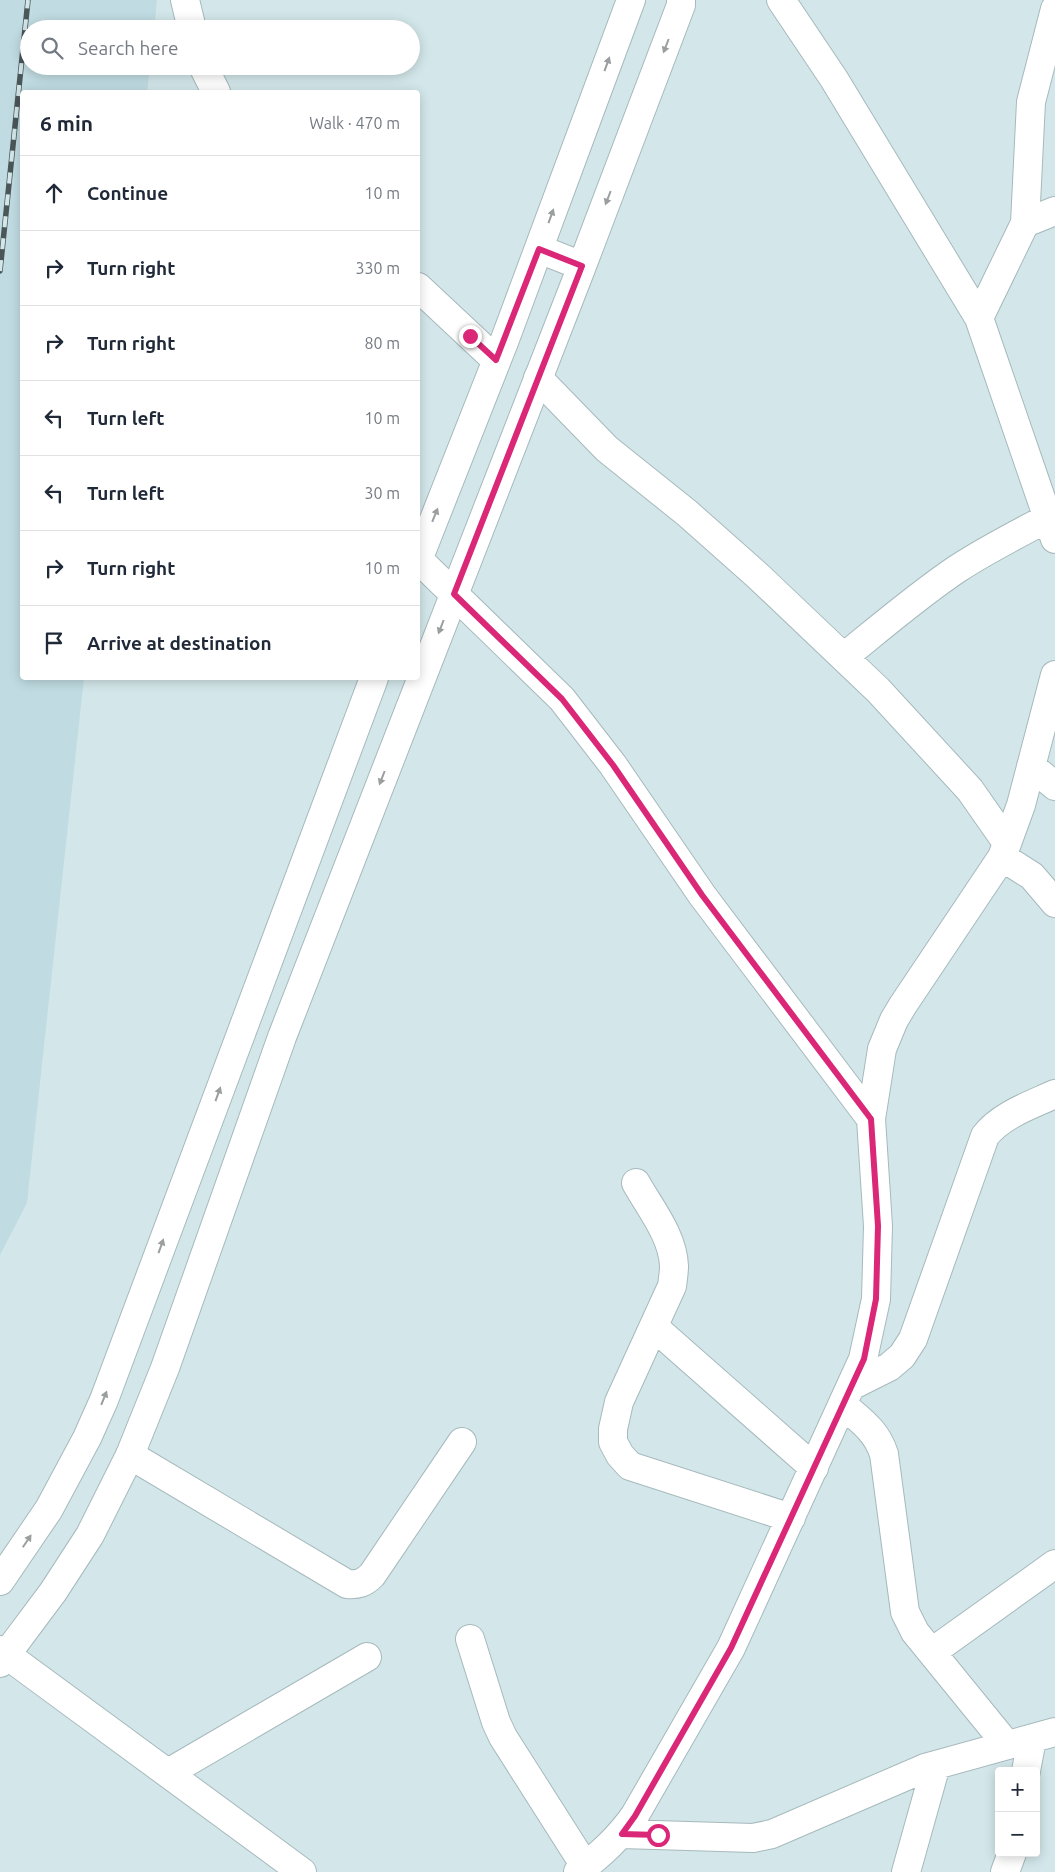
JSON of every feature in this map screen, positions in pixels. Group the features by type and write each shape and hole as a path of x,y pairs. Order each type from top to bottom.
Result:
{"street":[{"path":"185,0 190,20"},
{"path":"420,554 539,249 631,0"},
{"path":"302,1872 168,1773 2,1656 53,1592 90,1535 130,1455 164,1368 282,1037 582,266 678,14 681,0"},
{"path":"781,0 834,79 979,318 1052,529 990,549 957,568 915,599 844,657"},
{"path":"979,318 1025,224 1031,102 1055,9"},
{"path":"208,75 215,90"},
{"path":"1025,224 1055,211"},
{"path":"539,249 582,266"},
{"path":"420,289 496,360"},
{"path":"538,378 608,449 687,513 758,576 878,690 970,790 1004,850 1032,876 1055,903"},
{"path":"420,561 562,699 613,765 702,895 871,1119"},
{"path":"0,1581 49,1509 87,1438 104,1400 373,680"},
{"path":"470,1639 496,1722 503,1737 582,1869 605,1851 622,1834 635,1816 731,1648 864,1359 876,1299 878,1226 871,1119 882,1049 894,1020 1004,850 1021,805 1053,688"},
{"path":"1031,766 1055,786"},
{"path":"847,1395 890,1367 902,1356 913,1339 985,1136 992,1127 1004,1119 1055,1094"},
{"path":"636,1183 662,1229 672,1252 674,1267 672,1286 619,1402 613,1429 613,1442 620,1455 630,1466 791,1518"},
{"path":"654,1326 814,1468"},
{"path":"847,1395 880,1441 884,1454 905,1612 915,1632 932,1652 1031,1739"},
{"path":"130,1455 346,1584 357,1585 366,1581 372,1575 462,1442"},
{"path":"932,1652 1055,1564"},
{"path":"168,1773 366,1657"},
{"path":"622,1834 746,1838 772,1834 925,1768 1031,1739"},
{"path":"1027,1767 1031,1739"},
{"path":"906,1872 936,1765"},
{"path":"1005,1872 1011,1857"}],"shaded area":[{"path":"0,0 157,0 155,20 20,20 20,75 149,75 147,90 20,90 20,680 84,680 27,1203 0,1255"}],"railway":[{"path":"26,20 28,0"},
{"path":"0,271 20,75"}],"route":[{"path":"470,336 496,360 539,249 582,266 454,594 562,699 613,765 702,895 871,1119 878,1226 876,1299 864,1359 731,1648 635,1816 622,1834 658,1835"}]}
